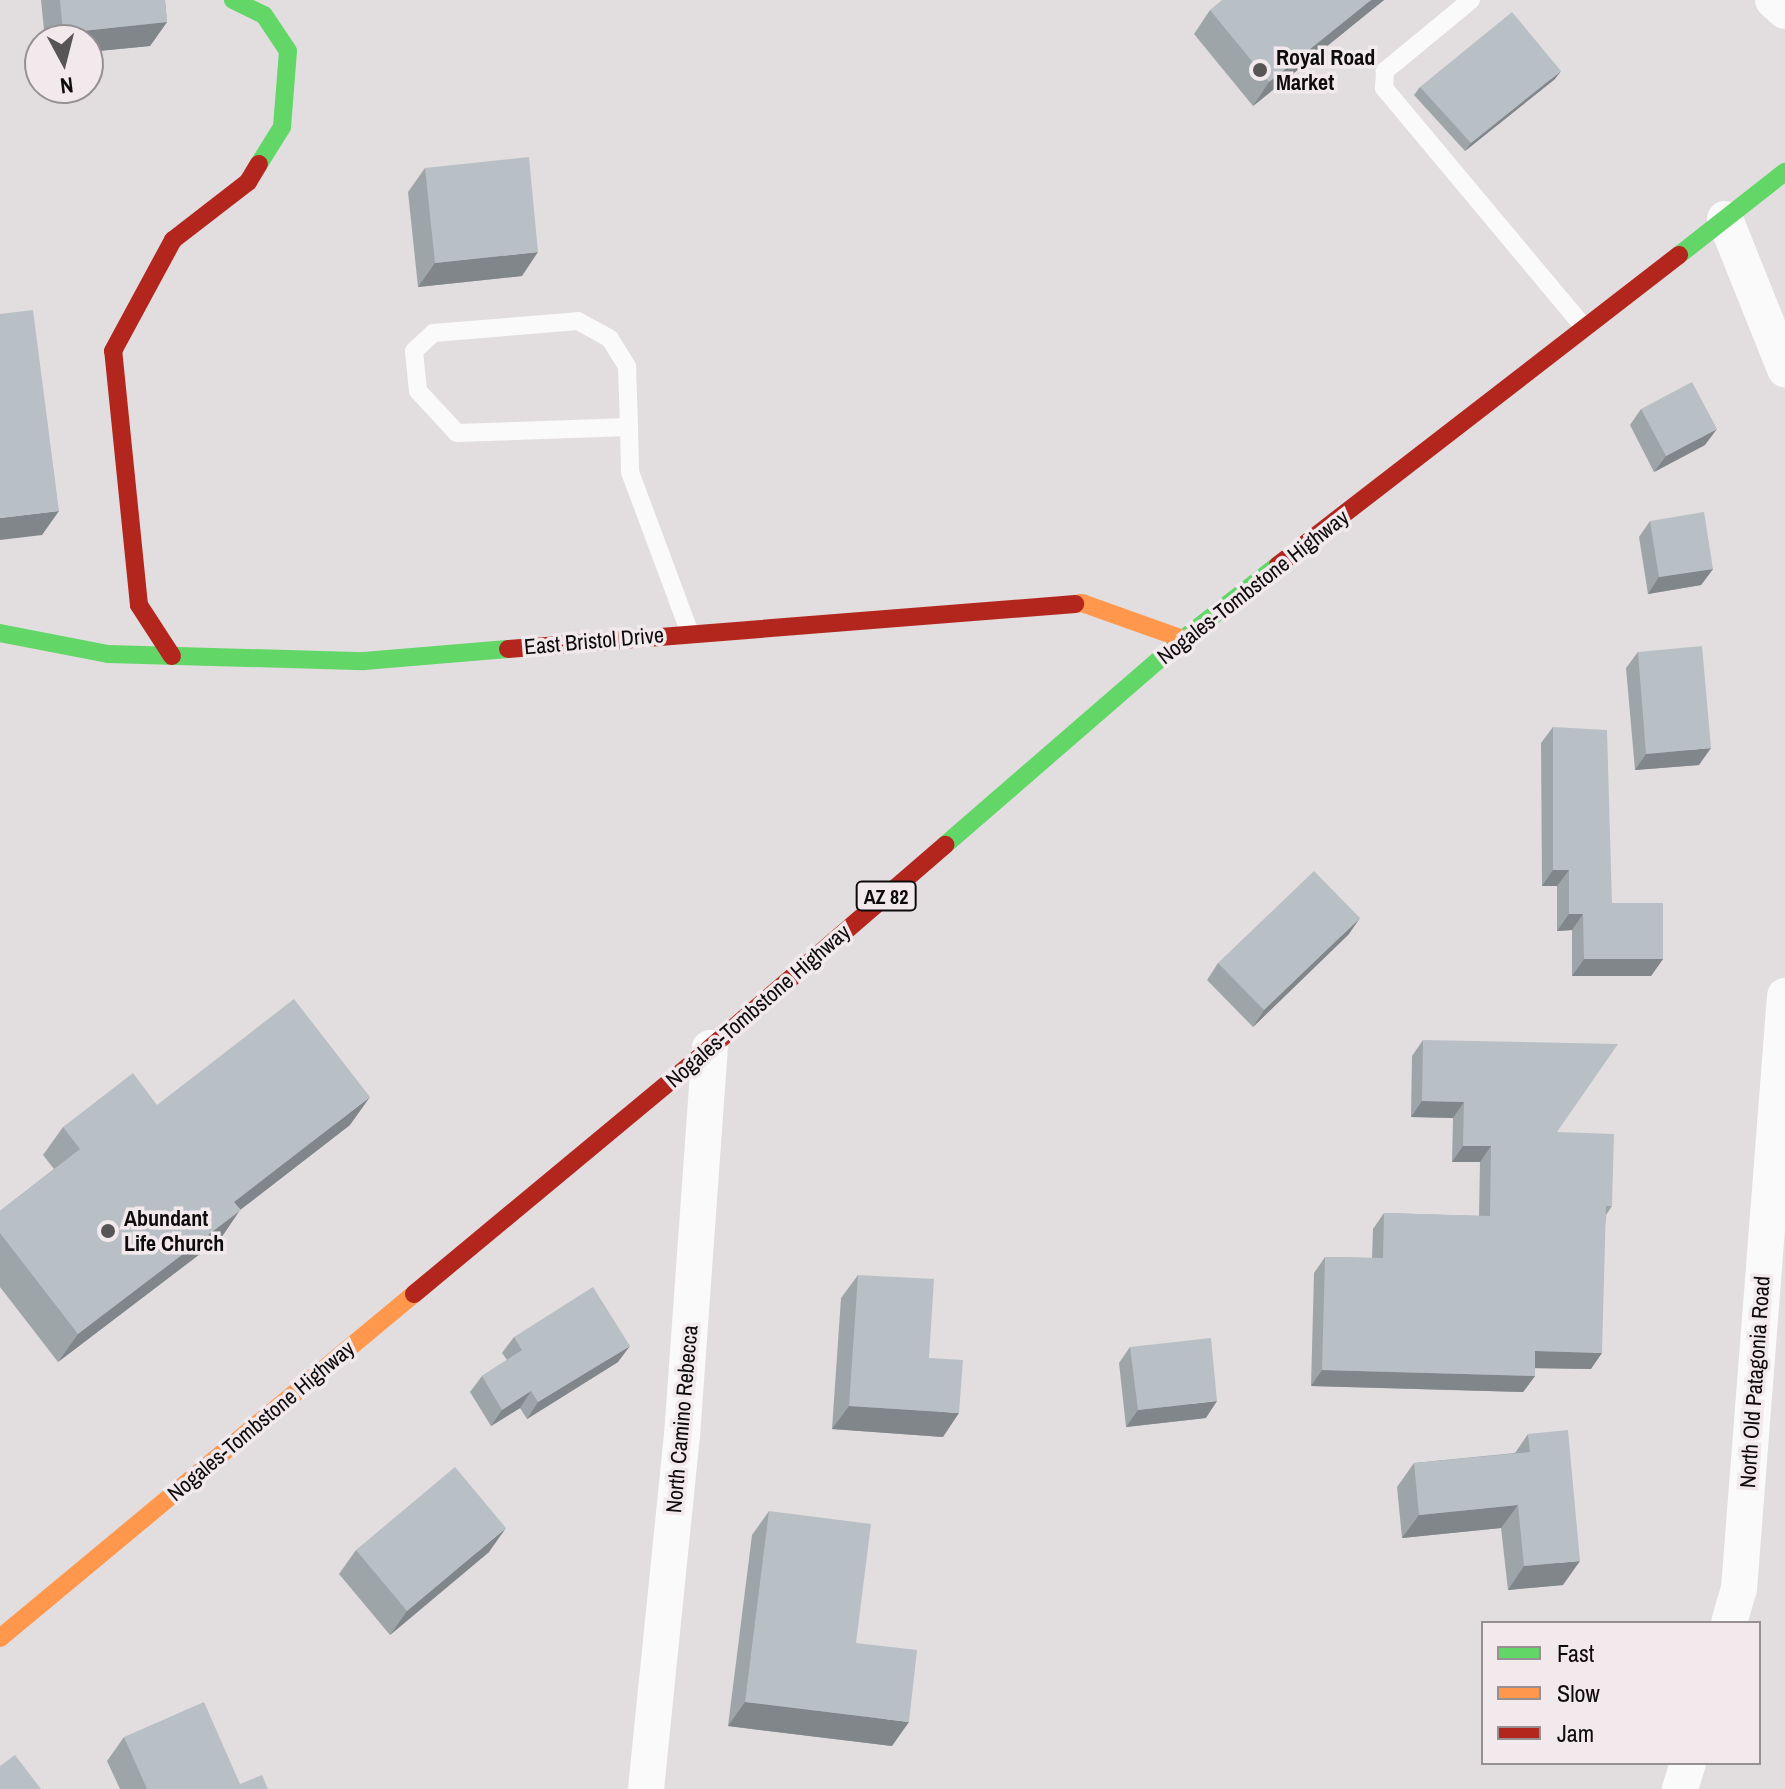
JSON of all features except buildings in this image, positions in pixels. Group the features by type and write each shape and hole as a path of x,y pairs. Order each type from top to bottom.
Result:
{"main road":[{"path":"172,656 139,605 113,351 173,240 248,182 282,127 288,51 264,15 233,0"},
{"name":"Nogales-Tombstone Highway","path":"0,1638 710,1048 1183,639 1785,172"},
{"name":"East Bristol Drive","path":"0,633 108,654 364,661 1082,603 1183,639"}],"street":[{"path":"1773,0 1785,11"},
{"path":"1725,219 1785,369"},
{"name":"North Old Patagonia Road","path":"1730,1621 1739,1589 1785,996"},
{"name":"North Camino Rebecca","path":"646,1789 682,1436 710,1048"},
{"path":"1680,1789 1687,1765"}],"lane":[{"path":"1471,0 1385,71 1384,88 1585,328"},
{"path":"629,427 457,433 418,391 414,351 433,333 578,321 610,339 627,366 629,427 630,472 690,633"}],"traffic: fast":[{"path":"233,0 264,15 288,51 282,127 259,164"},
{"path":"1679,255 1785,172"},
{"path":"945,845 1183,639 1278,565"},
{"path":"0,633 108,654 364,661 508,649"}],"traffic: slow":[{"path":"1075,604 1082,603 1183,639"},
{"path":"0,1638 414,1294"}],"traffic: jam":[{"path":"172,656 139,605 113,351 173,240 248,182 259,164"},
{"path":"1278,565 1679,255"},
{"path":"508,649 1075,604"},
{"path":"414,1294 710,1048 945,845"}],"place":[{"name":"Royal Road Market","path":"1260,70"},
{"name":"Abundant Life Church","path":"108,1231"}]}
